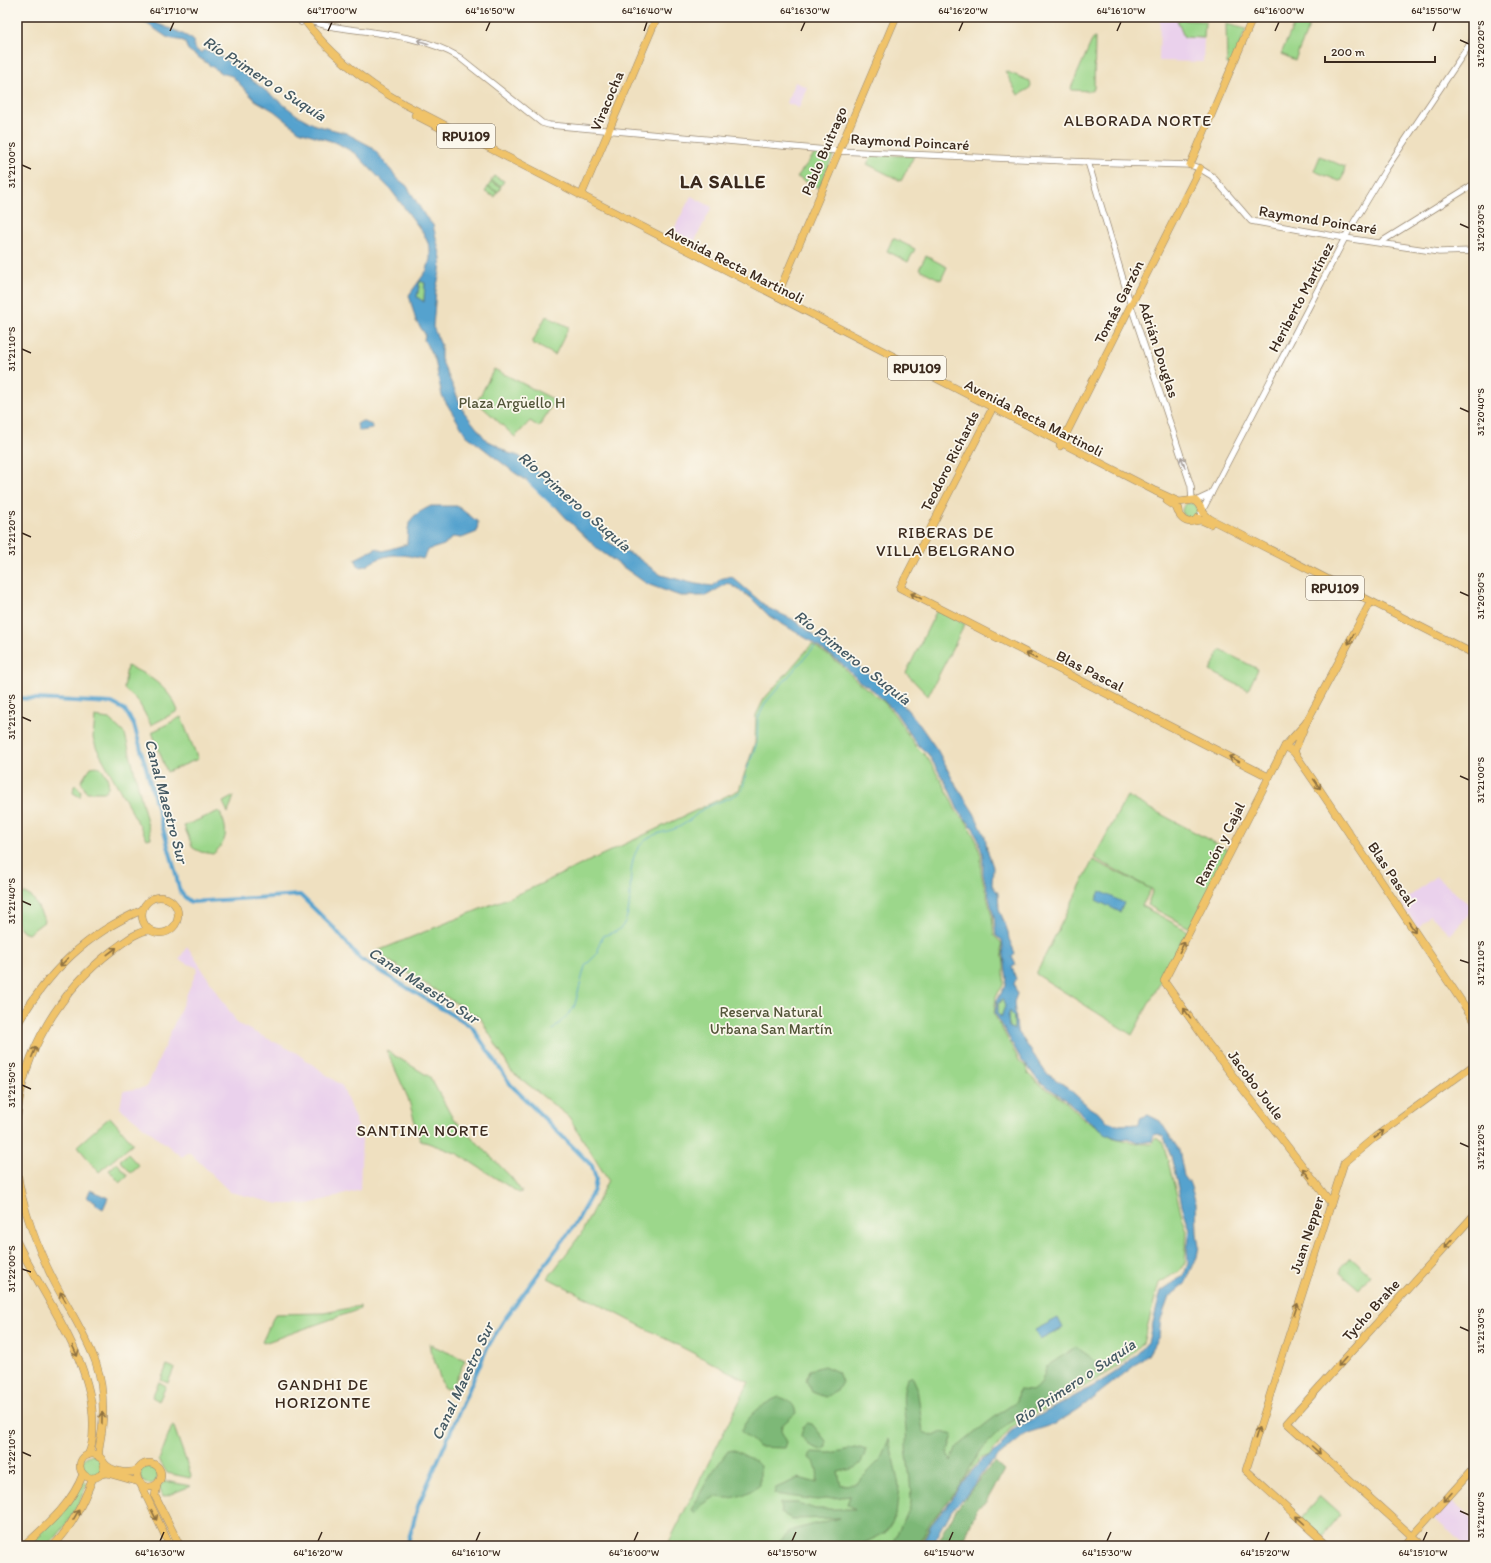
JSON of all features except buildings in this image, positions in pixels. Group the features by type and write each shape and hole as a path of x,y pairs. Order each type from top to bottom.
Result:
{"main road":[{"name":"Viracocha","path":"581,196 657,17"},
{"name":"Pablo Buitrago","path":"777,296 896,17"},
{"path":"1190,165 1253,17"},
{"name":"Avenida Recta Martinoli","path":"301,19 321,47 340,64 383,97 416,116 991,411 1173,500 1179,502 1191,501"},
{"name":"Avenida Recta Martinoli","path":"301,19 334,53 366,79 394,98 1061,444 1170,503 1176,507 1178,512"},
{"path":"416,116 423,116 446,126"},
{"name":"Tomás Garzón","path":"1061,444 1200,168"},
{"name":"Teodoro Richards","path":"900,588 991,411"},
{"path":"1178,512 1180,504 1191,501"},
{"name":"RPU109","path":"1191,501 1201,512 1212,520 1474,654"},
{"name":"RPU109","path":"1178,512 1183,520 1188,522 1201,520 1208,523 1474,659"},
{"path":"1195,521 1201,512"},
{"name":"Blas Pascal","path":"900,588 1269,777"},
{"name":"Ramón y Cajal","path":"1294,752 1306,723 1369,605"},
{"name":"Ramón y Cajal","path":"1164,981 1285,746 1306,723"},
{"name":"Blas Pascal","path":"1285,746 1294,752 1474,1020"},
{"path":"17,1026 40,989 54,972 72,954 109,926 142,910 148,901 158,897 169,899 176,908 177,919 172,928 160,933 150,930 142,920 142,910"},
{"path":"17,1117 22,1086 33,1054 41,1036 62,1002 79,981 97,963 137,935 150,930"},
{"name":"Jacobo Joule","path":"1164,981 1209,1045 1330,1203"},
{"name":"Juan Nepper","path":"1328,1546 1246,1470 1342,1166 1346,1160 1474,1065"},
{"path":"17,1170 24,1207 29,1222 54,1280 81,1328 96,1365 101,1392 102,1474"},
{"name":"Tycho Brahe","path":"1412,1536 1287,1423 1474,1215"},
{"path":"17,1242 73,1346 88,1382 94,1416 92,1444 88,1455 80,1463 82,1474 68,1501 58,1514 24,1546"},
{"path":"88,1455 102,1460 110,1468 129,1472 139,1469 145,1464 157,1466 161,1474 160,1482 156,1485 154,1491 156,1499 180,1546"},
{"path":"1404,1546 1474,1468"},
{"path":"139,1469 137,1475 139,1482 170,1546"},
{"path":"82,1474 88,1478 93,1478 108,1473 139,1482 148,1487 156,1485"},
{"path":"53,1546 71,1524 84,1501 93,1478"},
{"path":"1412,1536 1423,1546"}],"street":[{"name":"Raymond Poincaré","path":"301,19 327,26 416,40 445,49 459,57 545,124 838,151 1190,165 1200,168 1215,179 1251,221 1345,238 1381,242 1439,252 1474,250"},
{"name":"Heriberto Martínez","path":"1201,512 1345,238 1386,170 1474,38"},
{"name":"Adrián Douglas","path":"1088,162 1131,306 1191,486 1191,501"},
{"path":"1381,242 1474,184"},
{"path":"1191,501 1212,492"}],"shaded area":[{"path":"1160,18 1176,19 1184,38 1204,39 1203,62 1159,61"},
{"path":"795,82 807,87 799,108 787,103"},
{"path":"691,196 712,207 693,244 672,233"},
{"path":"1436,876 1474,909 1450,934 1430,915 1418,928 1401,903"},
{"path":"187,946 238,1024 295,1052 342,1086 362,1137 360,1190 309,1204 279,1204 230,1192 189,1152 182,1157 120,1108 123,1091 147,1087 198,968 179,960"},
{"path":"1449,1498 1474,1520 1473,1546 1465,1546 1433,1516"}],"green space":[{"path":"1297,17 1313,17 1295,60 1281,54"},
{"path":"1177,20 1205,21 1204,38 1184,37"},
{"path":"1226,24 1246,29 1232,65 1227,64"},
{"path":"1093,38 1095,38 1094,89 1091,91 1072,90 1071,88"},
{"path":"1005,71 1030,81 1031,85 1029,89 1018,95"},
{"path":"816,152 834,154 819,188 797,177"},
{"path":"872,155 914,156 901,181 867,164"},
{"path":"1320,156 1345,167 1342,180 1339,181 1314,171"},
{"path":"494,176 504,181 501,186 491,181"},
{"path":"491,182 501,187 498,192 488,187"},
{"path":"488,187 497,192 495,197 485,192"},
{"path":"893,238 915,249 908,262 887,251"},
{"path":"926,256 947,267 941,280 919,269"},
{"path":"420,281 425,282 424,302 417,297"},
{"path":"546,316 569,327 555,355 532,343"},
{"name":"Plaza Argüello H","path":"494,369 555,400 539,427 530,421 515,437 477,402"},
{"path":"1190,503 1197,508 1198,511 1193,518 1190,519 1183,514 1182,511 1187,504"},
{"path":"937,610 965,624 928,696 906,673"},
{"name":"Reserva Natural Urbana San Martín","path":"812,644 840,664 858,682 884,702 895,715 915,745 927,757 946,789 956,811 966,821 977,842 981,856 981,873 992,916 994,936 1001,942 1004,965 1004,984 996,996 994,1014 1020,1062 1027,1067 1028,1074 1038,1083 1065,1101 1085,1120 1114,1138 1142,1144 1152,1144 1156,1138 1163,1142 1187,1231 1185,1263 1179,1271 1159,1283 1143,1343 1118,1367 1010,1429 990,1455 980,1459 960,1484 931,1524 919,1546 667,1546 749,1382 548,1278 581,1234 608,1180 569,1117 511,1071 481,1019 375,952 532,888 739,790 755,743 756,715 764,699"},
{"path":"1220,650 1258,669 1248,690 1210,671"},
{"path":"127,666 143,673 164,689 170,695 178,711 151,725 138,701 124,689"},
{"path":"95,717 109,719 125,734 151,838 147,839 96,747 93,738"},
{"path":"181,717 198,759 167,772 152,732"},
{"path":"96,766 102,770 107,778 107,789 104,792 86,792 81,781 91,767"},
{"path":"76,785 81,791 80,797 73,793 74,786"},
{"path":"234,796 228,813 223,802"},
{"path":"1127,796 1230,851 1190,928 1147,905 1153,890 1094,858"},
{"path":"219,811 225,829 222,844 213,854 201,852 193,848 184,826"},
{"path":"1093,860 1151,889 1142,906 1188,931 1132,1035 1036,974"},
{"path":"25,893 33,898 45,921 28,934 23,932 17,923 17,896"},
{"path":"1002,999 1005,1006 1002,1017 998,1013 998,1004"},
{"path":"1010,1010 1014,1017 1014,1030 1009,1027 1008,1017"},
{"path":"387,1051 430,1077 452,1117 511,1177 522,1192 519,1193 458,1154 420,1140 408,1098"},
{"path":"110,1117 133,1143 99,1172 77,1146"},
{"path":"128,1154 139,1166 131,1173 120,1160"},
{"path":"117,1163 128,1176 120,1183 109,1170"},
{"path":"1350,1257 1370,1275 1359,1289 1340,1273 1340,1268"},
{"path":"360,1306 360,1309 264,1343 262,1342 275,1314 324,1313"},
{"path":"429,1344 465,1360 453,1386 446,1389 443,1387"},
{"path":"1076,1347 1092,1358 1104,1369 1007,1424 982,1449 951,1498 931,1521 917,1546 887,1546 892,1544 911,1502 910,1479 906,1450 904,1405 904,1392 907,1379 912,1376 917,1387 923,1432 934,1436 942,1432 953,1435 948,1452 951,1462 956,1448 1017,1401 1019,1390 1032,1391 1041,1384 1047,1366"},
{"path":"167,1365 174,1368 168,1383 161,1380"},
{"path":"824,1366 838,1372 842,1382 837,1391 825,1397 812,1392 806,1380 810,1370"},
{"path":"159,1382 166,1386 159,1401 152,1397"},
{"path":"779,1397 790,1402 796,1413 782,1425 781,1431 787,1442 785,1448 758,1447 741,1431 744,1425 757,1410"},
{"path":"807,1423 812,1424 826,1441 826,1447 821,1450 809,1445 801,1436 803,1427"},
{"path":"172,1426 174,1427 191,1475 190,1478 167,1473 159,1460"},
{"path":"889,1439 899,1486 896,1516 885,1533 858,1546 775,1546 792,1530 839,1518 792,1519 781,1513 780,1503 798,1503 815,1509 855,1509 847,1504 850,1496 817,1500 774,1494 776,1488 799,1478 817,1483 817,1469 812,1460 809,1458 811,1452 830,1453 860,1447 866,1449 860,1464 849,1470 838,1472 841,1485 856,1484 880,1460"},
{"path":"734,1450 755,1461 760,1466 760,1485 745,1494 733,1498 721,1498 716,1496 702,1505 695,1514 691,1510 711,1474 728,1451"},
{"path":"92,1455 100,1458 103,1466 100,1474 92,1477 84,1474 81,1466 84,1458"},
{"path":"995,1462 1004,1470 986,1502 977,1508 962,1546 936,1546 956,1510 985,1472"},
{"path":"145,1466 153,1466 158,1471 156,1482 153,1484 145,1484 140,1479 140,1471"},
{"path":"83,1481 87,1483 80,1501 71,1517 55,1539 48,1546 27,1546"},
{"path":"165,1481 191,1486 163,1497 159,1487"},
{"path":"1320,1496 1340,1514 1321,1537 1300,1519"}],"water":[{"path":"137,17 146,18 189,37 193,40 195,49 201,53 203,50 213,52 226,60 297,115 315,125 346,133 372,147 398,179 407,186 425,216 433,225 441,258 436,290 433,327 441,345 441,359 464,412 487,441 495,444 508,453 519,456 568,498 578,510 588,517 591,523 600,528 603,538 621,550 635,556 661,575 696,584 713,586 720,579 731,576 768,608 792,619 816,636 828,648 857,665 891,691 917,721 938,751 954,782 974,813 985,836 987,849 993,867 992,885 998,893 999,909 1015,953 1012,957 1016,965 1012,967 1016,979 1014,984 1017,994 1014,1002 1017,1030 1046,1073 1067,1087 1090,1108 1103,1116 1107,1121 1118,1125 1139,1124 1140,1118 1148,1115 1160,1121 1179,1150 1184,1176 1190,1184 1196,1203 1199,1246 1197,1257 1185,1284 1169,1297 1161,1319 1159,1336 1148,1355 1079,1409 1055,1424 1027,1433 999,1456 986,1468 965,1497 952,1510 932,1546 921,1546 931,1525 952,1499 960,1485 981,1461 998,1450 1011,1431 1095,1385 1119,1370 1148,1342 1161,1291 1184,1275 1188,1263 1187,1250 1190,1230 1182,1205 1171,1156 1164,1137 1158,1134 1154,1135 1152,1141 1140,1143 1128,1138 1120,1139 1103,1132 1065,1099 1040,1082 1022,1061 995,1013 997,1000 1006,985 1007,979 1002,940 996,936 994,917 983,874 983,856 979,841 973,828 958,810 948,787 928,754 917,744 896,713 873,690 859,681 841,663 809,640 769,616 750,597 728,583 706,596 680,596 647,584 599,550 566,518 540,489 515,473 466,435 442,396 435,360 424,340 425,334 416,321 409,295 427,270 430,259 430,248 424,234 391,190 356,154 337,143 299,131 274,111 255,100 232,76 221,73 188,50 184,41 168,38","holes":["420,281 425,283 424,302 417,297","1002,999 1005,1006 1001,1017 998,1013 998,1004","1010,1011 1014,1017 1014,1030 1009,1027 1008,1017"]},
{"path":"362,421 372,425 372,429 361,431 358,429 357,424"},
{"path":"431,506 457,506 478,522 477,532 462,538 453,537 444,545 428,550 423,559 405,555 394,555 382,557 366,566 359,567 355,559 377,548 383,551 407,544 408,529 411,520 418,513"},
{"path":"1100,891 1124,903 1120,912 1096,900"},
{"path":"90,1190 108,1198 103,1209 95,1204 96,1202 87,1198"},
{"path":"1058,1318 1063,1328 1040,1340 1035,1330"}],"waterway":[{"name":"Río Primero o Suquía","path":"531,481 554,503"},
{"path":"553,1030 574,1008 585,966 598,953 599,944 603,936 620,929 625,921 630,900 632,866 634,856 639,847 650,837 672,830 689,821 703,809 742,791 747,769 757,743 758,718 766,702 816,645"},
{"name":"Canal Maestro Sur","path":"17,698 112,703 125,710 134,725 176,874 178,886 184,896 191,902 300,895 335,929 360,959 472,1027 511,1085 592,1166 596,1179 594,1190 576,1223 504,1320 487,1348 418,1506 407,1546"}],"district":[{"name":"ALBORADA NORTE","path":"1138,120"},
{"name":"LA SALLE","path":"723,181"},
{"name":"RIBERAS DE VILLA BELGRANO","path":"946,541"},
{"name":"SANTINA NORTE","path":"423,1130"},
{"name":"GANDHI DE HORIZONTE","path":"323,1393"}]}
